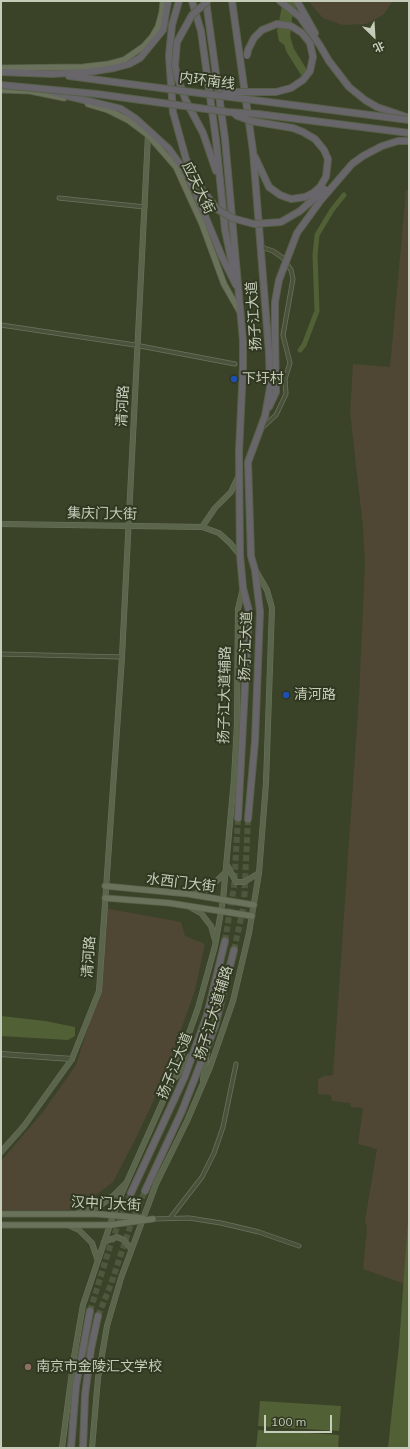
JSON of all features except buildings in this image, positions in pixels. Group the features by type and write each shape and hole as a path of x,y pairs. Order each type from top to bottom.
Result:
{"highway":[{"path":"50,74 88,72 128,64 140,58 163,30 168,10 168,1"},
{"path":"179,1 172,26 169,56 173,112 186,159 200,187 217,209 242,222 254,224 269,224 289,218 309,204 363,156 382,146 398,141 409,141"},
{"name":"扬子江大道","path":"192,1 201,31 216,140 228,254 238,288"},
{"path":"207,1 192,14 177,42 175,66 186,101 203,133 220,182"},
{"name":"扬子江大道","path":"207,1 225,139 240,312 243,367 239,475 240,555 243,588 249,611 238,818"},
{"name":"扬子江大道","path":"232,1 253,151 270,381 265,416 248,462 251,556 255,570 260,612 254,740 248,819"},
{"path":"280,1 300,17 340,78 364,100 377,107 409,119"},
{"path":"297,1 310,22 319,44"},
{"path":"201,92 262,93 291,88 303,80 310,71 313,57 310,43 302,33 291,26 277,24 262,30 254,38 248,50 243,71"},
{"name":"内环南线","path":"1,72 50,74 409,119"},
{"name":"内环南线","path":"1,85 33,87 409,133"},
{"path":"33,87 121,109 168,149 184,170 222,257 238,288"},
{"path":"228,112 251,121 293,128 315,139 324,150 328,159 326,178 320,187 305,197 291,199 280,195 269,186 253,151"},
{"path":"265,416 276,392 275,302 285,261 297,233 341,175"},
{"name":"扬子江大道","path":"131,1193 185,1076 207,1016 225,941"},
{"name":"扬子江大道","path":"145,1191 182,1111 208,1048 234,950"},
{"path":"71,1448 76,1386 90,1311"},
{"path":"83,1448 85,1395 91,1349 98,1316"}],"main road":[{"path":"1,68 84,67 109,64 124,60 144,46 152,37 158,27 163,1"},
{"name":"应天大街","path":"1,90 30,91 100,107 128,120 150,134 176,167 183,180 202,224 224,284 240,312"},
{"name":"清河路","path":"1,1152 24,1126 72,1059 99,991 104,898 122,657 150,134"},
{"path":"239,475 231,492 215,508 202,527 219,533 240,555"},
{"name":"集庆门大街","path":"1,524 202,527"},
{"name":"扬子江大道辅路","path":"92,1448 98,1378 107,1326 142,1219 156,1184 202,1087 233,1001 252,916 259,873 266,783 272,608 267,590 255,570"},
{"name":"扬子江大道辅路","path":"62,1448 74,1357 83,1305 110,1225 127,1182 172,1081 198,1008 216,941 227,865 237,724 238,609 243,588"},
{"path":"238,629 246,680"},
{"path":"227,865 236,882 244,882 259,873"},
{"path":"191,895 208,889 220,879 226,871"},
{"name":"水西门大街","path":"105,886 191,895 254,905"},
{"name":"水西门大街","path":"104,898 189,906 252,916"},
{"path":"189,906 201,913 211,926 216,941"},
{"path":"172,1081 196,1046"},
{"path":"202,1087 208,1048"},
{"path":"76,1214 98,1207 113,1196 127,1182"},
{"name":"汉中门大街","path":"1,1214 114,1215 142,1219"},
{"name":"汉中门大街","path":"1,1225 110,1225 153,1218"},
{"path":"65,1224 79,1230 92,1243 98,1261"},
{"path":"104,1242 117,1238 124,1240 131,1249"}],"street":[{"path":"59,198 145,207"},
{"path":"259,430 276,415 286,394 285,379 290,363 284,335 293,279 291,270 283,258 273,251 261,247"},
{"path":"1,326 138,346 235,364"},
{"path":"1,654 122,657"},
{"path":"1,1054 72,1059"},
{"path":"171,1217 202,1176 214,1153 223,1127 236,1064"},
{"path":"153,1218 171,1217 221,1223 259,1232 299,1246"}],"shaded area":[{"path":"283,1 298,1 292,18 290,39 288,44 284,45 279,41 277,31"},
{"path":"308,1 393,1 383,15 366,24 343,25 323,18"},
{"path":"406,190 409,190 409,1253 405,1284 363,1269 367,1228 365,1221 377,1149 358,1144 363,1108 351,1107 350,1103 332,1101 331,1095 318,1094 318,1079 324,1076 333,1075 359,696 365,564 363,527 350,412 353,364 390,367"},
{"path":"104,908 181,922 185,936 205,944 195,990 164,1078 138,1134 113,1182 81,1206 67,1210 1,1210 1,1161 43,1112 76,1065 99,991"},
{"path":"1,1016 45,1021 75,1027 75,1036 68,1040 1,1036"},
{"path":"409,1206 409,1448 388,1448 399,1345"},
{"path":"260,1401 341,1406 339,1431 258,1426"},
{"path":"258,1430 339,1435 338,1448 256,1448"}],"waterway":[{"path":"285,33 290,50 305,74"},
{"path":"300,350 304,345 317,311 315,255 317,235 332,210 344,195"}],"tunnel":[{"path":"225,941 234,887 238,818"},
{"path":"234,950 244,904 248,819"},
{"path":"98,1316 111,1284 132,1221 145,1191"},
{"path":"90,1311 111,1243 131,1193"}],"place":[{"name":"下圩村","path":"234,379"},
{"name":"清河路","path":"286,695"},
{"name":"南京市金陵汇文学校","path":"28,1367"}]}
